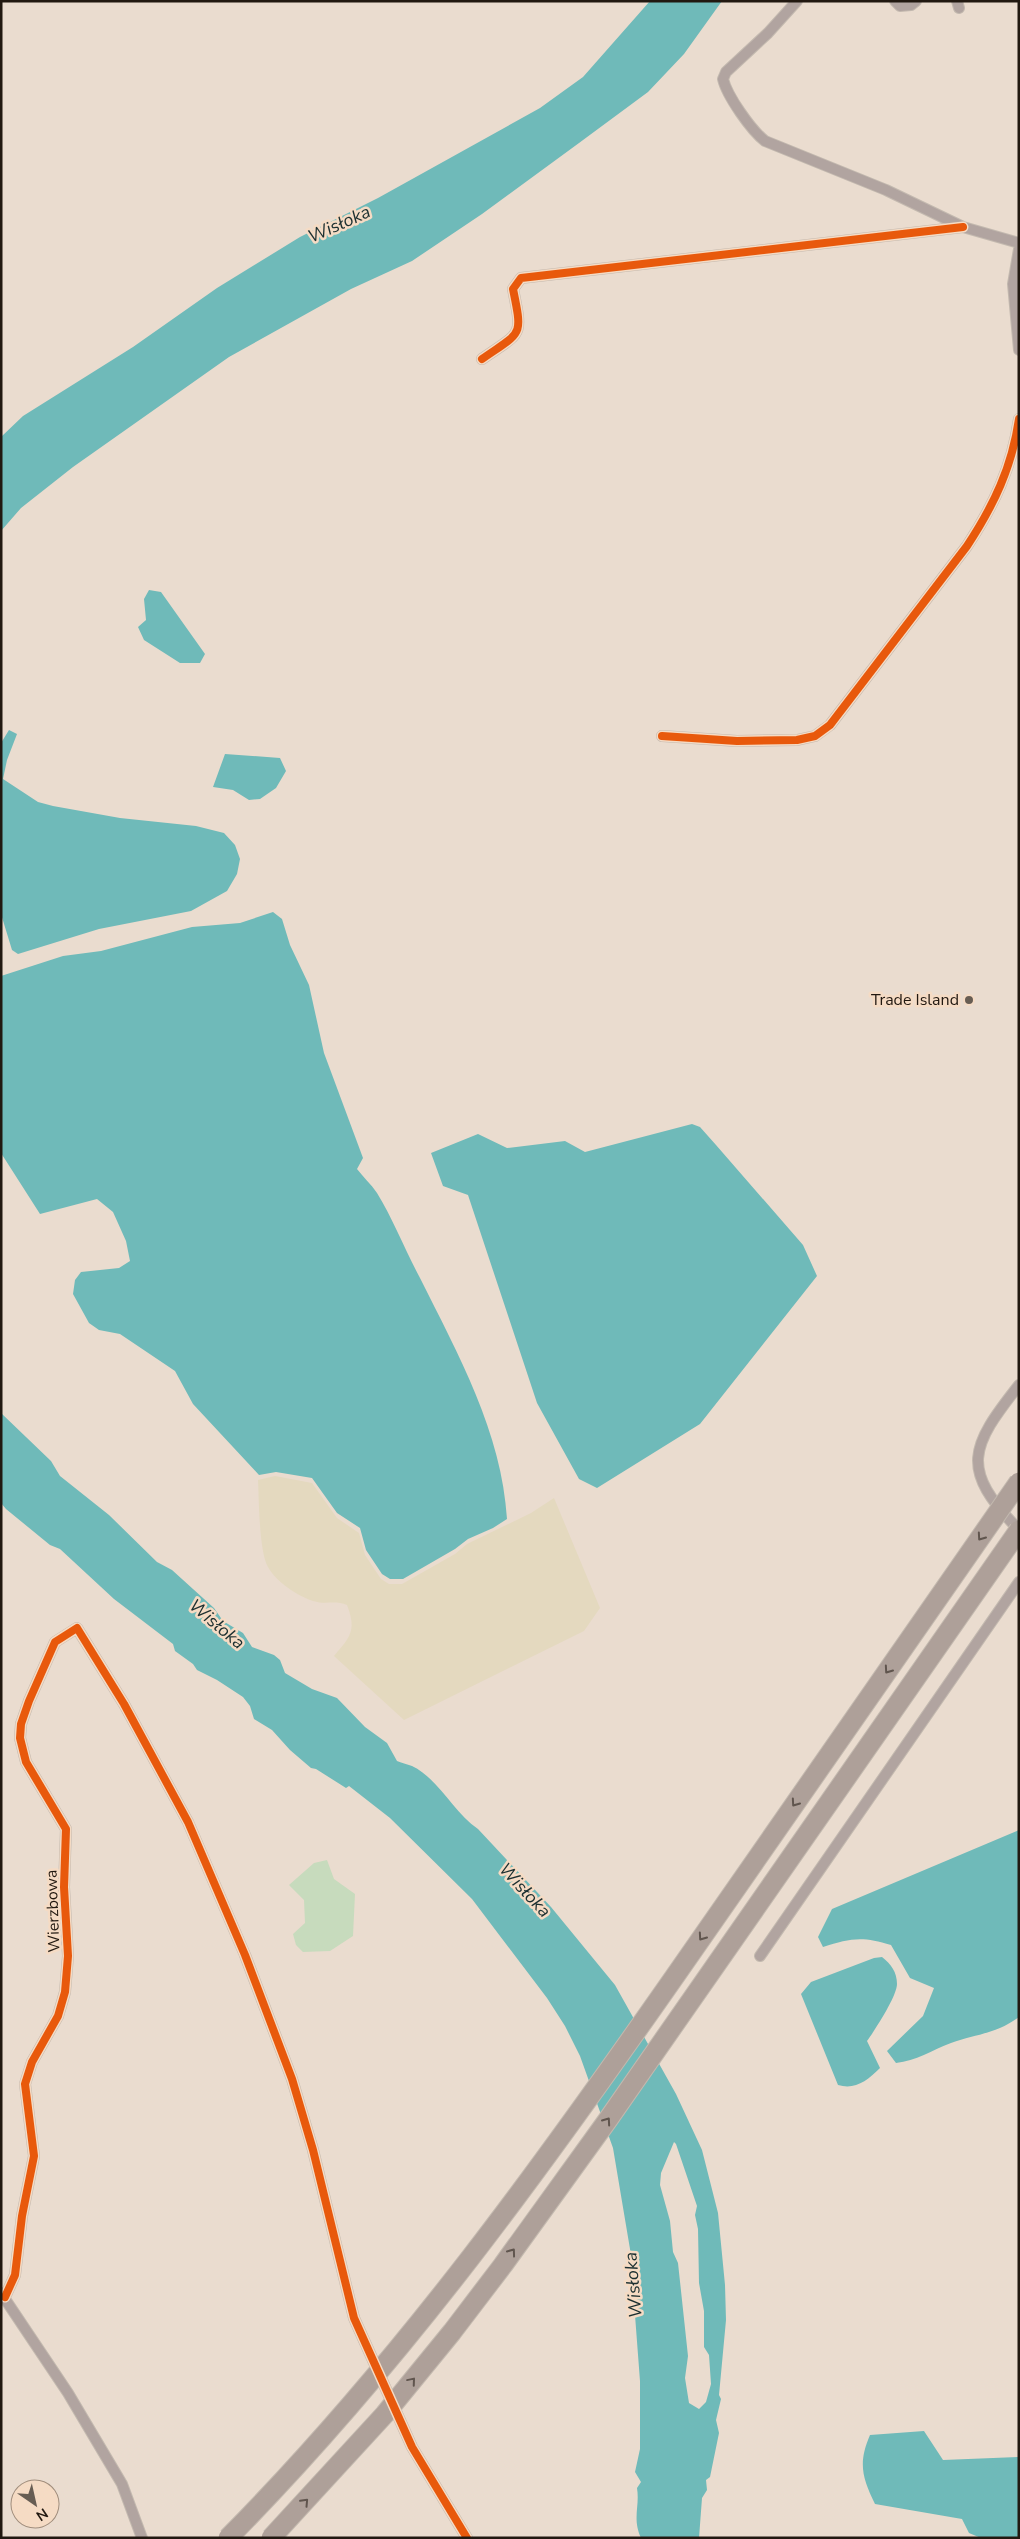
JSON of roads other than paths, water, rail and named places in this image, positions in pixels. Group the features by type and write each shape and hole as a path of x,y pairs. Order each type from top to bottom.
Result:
{"highway":[{"path":"228,2538 294,2469 364,2390 453,2282 510,2208 603,2078 1019,1482"},
{"path":"271,2538 391,2407 503,2265 602,2129 1019,1530"}],"street":[{"path":"797,1 768,33 726,72 723,79 729,93 758,135 766,141 886,190 963,227 1019,243"},
{"path":"896,1 900,6 911,5 916,1"},
{"path":"482,359 515,336 519,327 519,317 513,289 521,278 963,227"},
{"path":"1019,249 1013,284 1019,350"},
{"path":"662,736 737,741 797,740 814,736 830,725 967,546 984,520 1005,478 1012,456 1019,419"},
{"path":"1019,1385 985,1431 978,1457 979,1470 986,1492 1019,1530"},
{"path":"760,1956 1019,1582"},
{"name":"Wierzbowa","path":"3,2295 15,2274 22,2216 32,2176 34,2156 25,2084 32,2062 58,2016 65,1992 68,1956 64,1887 66,1829 26,1762 20,1738 21,1724 29,1701 52,1654 55,1642 77,1628 124,1704 188,1822 245,1955 292,2078 313,2150 354,2318 412,2447 467,2538"},
{"path":"3,2295 62,2385 122,2484 142,2538"}],"water":[{"name":"Wisłoka","path":"650,1 722,1 684,54 648,92 579,143 482,214 412,261 351,289 229,357 73,467 21,508 1,531 1,437 23,416 133,347 217,288 300,237 378,198 540,108 583,77"},
{"path":"149,590 161,592 205,654 200,663 180,663 144,640 138,627 146,620 144,599"},
{"path":"9,730 17,734 7,760 3,779 38,802 120,818 196,826 224,833 235,845 240,859 237,874 227,891 191,911 99,929 18,954 12,950 1,914 1,743"},
{"path":"225,754 280,758 286,771 276,788 260,799 249,800 233,790 213,787"},
{"path":"273,912 282,919 290,945 309,985 324,1053 363,1158 357,1169 375,1190 383,1203 449,1336 476,1395 497,1456 507,1519 493,1528 468,1539 455,1549 403,1579 390,1579 382,1574 366,1550 360,1528 337,1513 312,1478 276,1472 259,1475 193,1404 175,1371 120,1334 99,1330 89,1323 73,1294 75,1280 81,1272 119,1268 130,1261 126,1241 113,1212 97,1199 40,1214 1,1153 1,976 63,956 101,951 192,927 240,923"},
{"path":"692,1124 700,1127 803,1245 817,1276 700,1424 597,1488 579,1479 537,1403 468,1195 443,1186 431,1153 478,1134 507,1148 565,1141 585,1152"},
{"name":"Wisłoka","path":"1,1413 51,1461 60,1476 109,1515 157,1562 172,1570 214,1608 223,1621 243,1633 252,1647 274,1655 280,1660 285,1673 312,1689 337,1698 365,1727 387,1743 397,1761 412,1766 430,1779 461,1814 478,1829 551,1907 615,1985 676,2094 702,2150 718,2213 725,2285 726,2320 719,2395 721,2399 716,2420 719,2433 710,2477 706,2480 707,2490 702,2498 699,2538 641,2538 638,2531 637,2488 641,2482 635,2472 640,2449 640,2381 630,2249 613,2148 580,2056 565,2026 547,1998 472,1899 390,1818 349,1786 346,1788 316,1769 311,1768 290,1750 272,1730 254,1719 250,1706 243,1697 197,1670 193,1664 175,1651 173,1644 114,1599 60,1549 50,1545 1,1503","holes":["674,2142 697,2206 695,2215 698,2229 699,2283 704,2311 704,2347 709,2355 711,2384 706,2402 699,2409 689,2403 685,2378 688,2356 678,2263 673,2252 670,2221 660,2185 661,2173"]},
{"path":"1019,1830 1019,2017 994,2030 951,2043 910,2060 896,2063 887,2051 923,2016 934,1988 910,1978 891,1945 872,1940 857,1939 823,1947 818,1937 832,1909"},
{"path":"882,1957 893,1969 897,1984 890,2004 867,2041 880,2068 860,2083 850,2086 838,2085 801,1994 811,1982 874,1958"},
{"path":"924,2431 943,2460 1019,2457 1019,2537 981,2538 969,2533 962,2519 875,2504 867,2486 863,2470 864,2454 870,2435"}],"place":[{"name":"Trade Island","path":"969,1000"}]}
